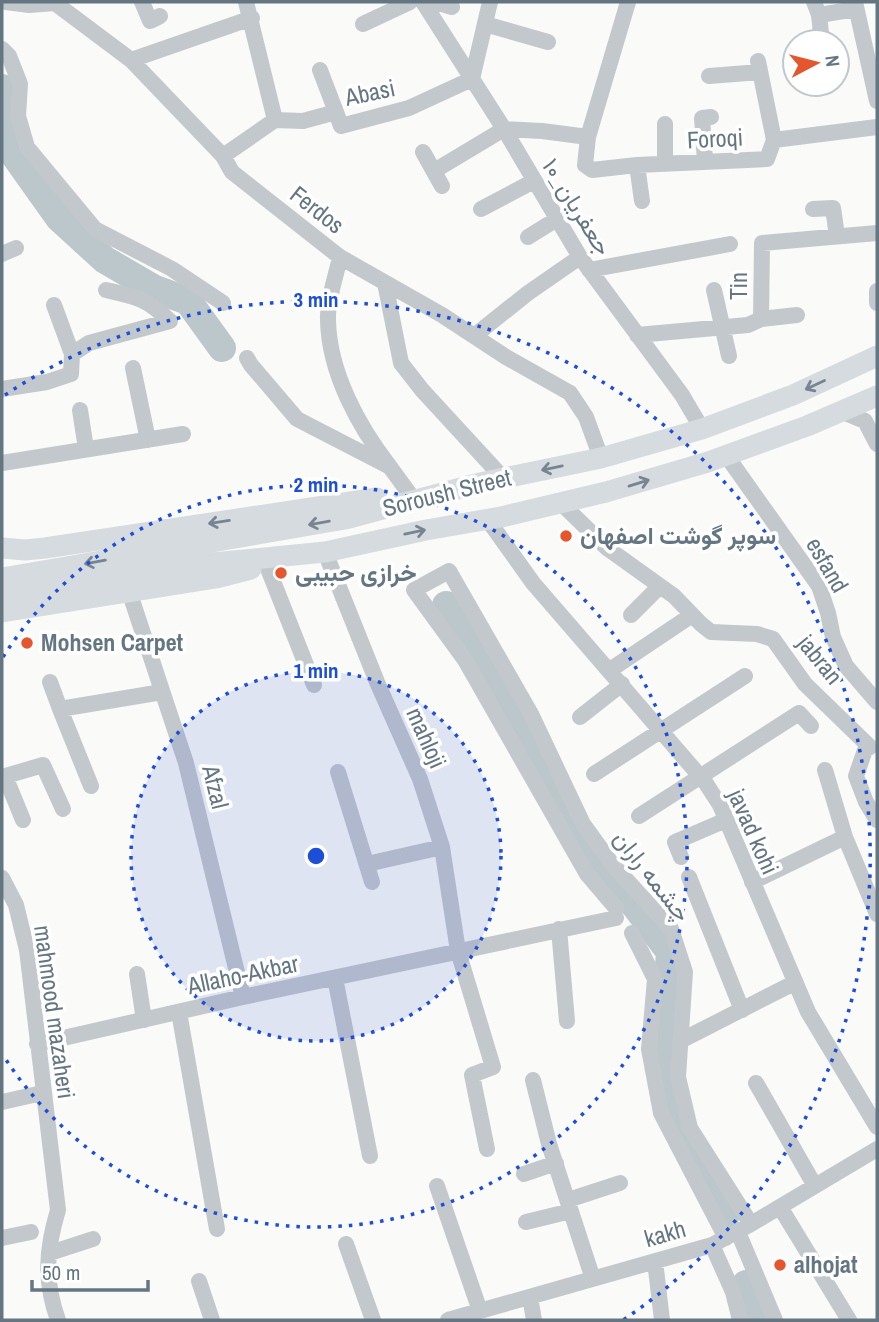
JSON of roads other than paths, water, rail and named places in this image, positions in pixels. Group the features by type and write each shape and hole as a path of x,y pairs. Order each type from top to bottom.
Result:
{"main road":[{"name":"Soroush Street","path":"2,578 345,519 480,483 601,458 702,429 793,395 877,356"},
{"name":"Soroush Street","path":"2,595 213,563 325,551 488,520 606,492 726,455 877,396"},
{"path":"4,550 45,548 480,483"},
{"path":"2,612 216,578 325,551"}],"street":[{"name":"Ferdos","path":"6,2 29,5 56,2 131,60 223,156 232,172 340,257 569,393 586,417 601,458"},
{"path":"142,2 150,21 160,16"},
{"path":"223,156 275,120 246,2"},
{"path":"363,24 410,2"},
{"name":"۱۰_جعفریان","path":"423,2 584,264 682,395 702,429"},
{"path":"472,79 490,2"},
{"path":"423,152 438,178 504,130 542,131 588,137 628,2"},
{"path":"819,28 816,9 855,5 870,35 877,101"},
{"path":"131,60 252,18"},
{"path":"485,24 548,42"},
{"path":"2,49 9,56 20,84 18,116 27,147 95,229 172,269 223,303"},
{"path":"709,76 759,67 774,140"},
{"path":"320,70 336,112"},
{"name":"Abasi","path":"275,120 303,121 336,112 341,126 409,108 472,79"},
{"path":"705,161 702,118 711,117"},
{"path":"665,124 665,164"},
{"name":"Foroqi","path":"588,137 585,165 592,170 637,165 766,159 774,140 877,127"},
{"path":"637,165 642,201"},
{"path":"481,209 534,181"},
{"path":"813,209 833,208 837,236"},
{"path":"528,237 557,219"},
{"name":"Tin","path":"637,335 748,325 761,319 762,243 877,233"},
{"path":"474,336 528,293 584,264 730,244"},
{"path":"340,257 327,318 330,343 341,383 372,444 410,493"},
{"path":"386,283 401,363 422,390 503,478"},
{"path":"72,354 89,343 170,321 152,304 134,296 106,290"},
{"path":"714,290 729,356"},
{"path":"877,291 877,303"},
{"path":"2,389 47,382 71,374 72,354 54,305"},
{"path":"761,319 797,315"},
{"path":"247,358 297,419 390,467"},
{"path":"133,368 148,440"},
{"path":"80,410 86,449"},
{"path":"841,411 866,421 877,444"},
{"path":"2,463 183,434"},
{"name":"esfand","path":"726,455 819,586 833,637 846,666 877,702"},
{"name":"jabran","path":"561,503 607,548 674,596 711,632 757,634 774,639 805,684 874,746 865,750 856,775 866,802 877,820"},
{"name":"javad kohi","path":"488,520 533,583 701,777 720,805 808,1012 877,1127"},
{"name":"mahloji","path":"325,551 376,682 420,779 442,847 458,951 493,1067 472,1075 487,1149"},
{"path":"267,566 314,685"},
{"name":"Allaho-Akbar","path":"37,1044 559,929 616,913 587,874 465,660 414,590 449,571"},
{"name":"چشمه راران","path":"449,571 531,714 583,824 612,864 671,929 685,972 678,1077 690,1128 732,1235"},
{"path":"631,615 660,586"},
{"name":"Afzal","path":"128,591 186,763 243,997"},
{"path":"610,670 692,615"},
{"path":"594,774 745,676"},
{"path":"50,682 90,786"},
{"path":"580,717 622,684"},
{"path":"60,709 162,692"},
{"path":"639,816 799,713 811,726"},
{"path":"23,820 4,776 43,765 63,808"},
{"path":"825,770 845,836 877,914"},
{"path":"338,772 372,882"},
{"path":"681,857 675,842 726,820"},
{"path":"752,883 845,836"},
{"path":"367,864 442,847"},
{"path":"689,877 742,1010"},
{"name":"mahmood mazaheri","path":"2,878 16,905 27,950 58,1210 52,1227 47,1270 50,1297 58,1320"},
{"path":"559,929 567,1021"},
{"path":"632,933 655,979 649,1049 661,1113 732,1235 775,1320"},
{"path":"137,974 144,1020"},
{"path":"335,978 370,1156"},
{"path":"681,1041 794,982"},
{"path":"178,1012 217,1228"},
{"path":"533,1080 593,1279"},
{"path":"756,1083 815,1186"},
{"path":"2,1102 42,1093"},
{"name":"kakh","path":"448,1320 655,1261 732,1235 877,1149"},
{"path":"524,1174 556,1163"},
{"path":"526,1222 620,1183"},
{"path":"437,1186 480,1311"},
{"path":"780,1208 849,1320"},
{"path":"2,1238 31,1232"},
{"path":"732,1235 733,1292 740,1320"},
{"path":"50,1253 93,1239"},
{"path":"346,1244 373,1320"},
{"path":"655,1261 662,1320"},
{"path":"199,1281 212,1320"},
{"path":"530,1297 534,1320"}],"waterway":[{"path":"2,88 12,152 59,218 105,260 155,289 188,301 222,348"},
{"path":"446,605 505,699 573,828 607,876 636,907 670,952 659,1065 669,1105 725,1217"},
{"path":"746,1284 762,1320"}],"place":[{"name":"سوپر گوشت اصفهان","path":"566,536"},
{"name":"خرازی حبیبی","path":"281,573"},
{"name":"Mohsen Carpet","path":"27,643"},
{"name":"alhojat","path":"780,1265"}]}
